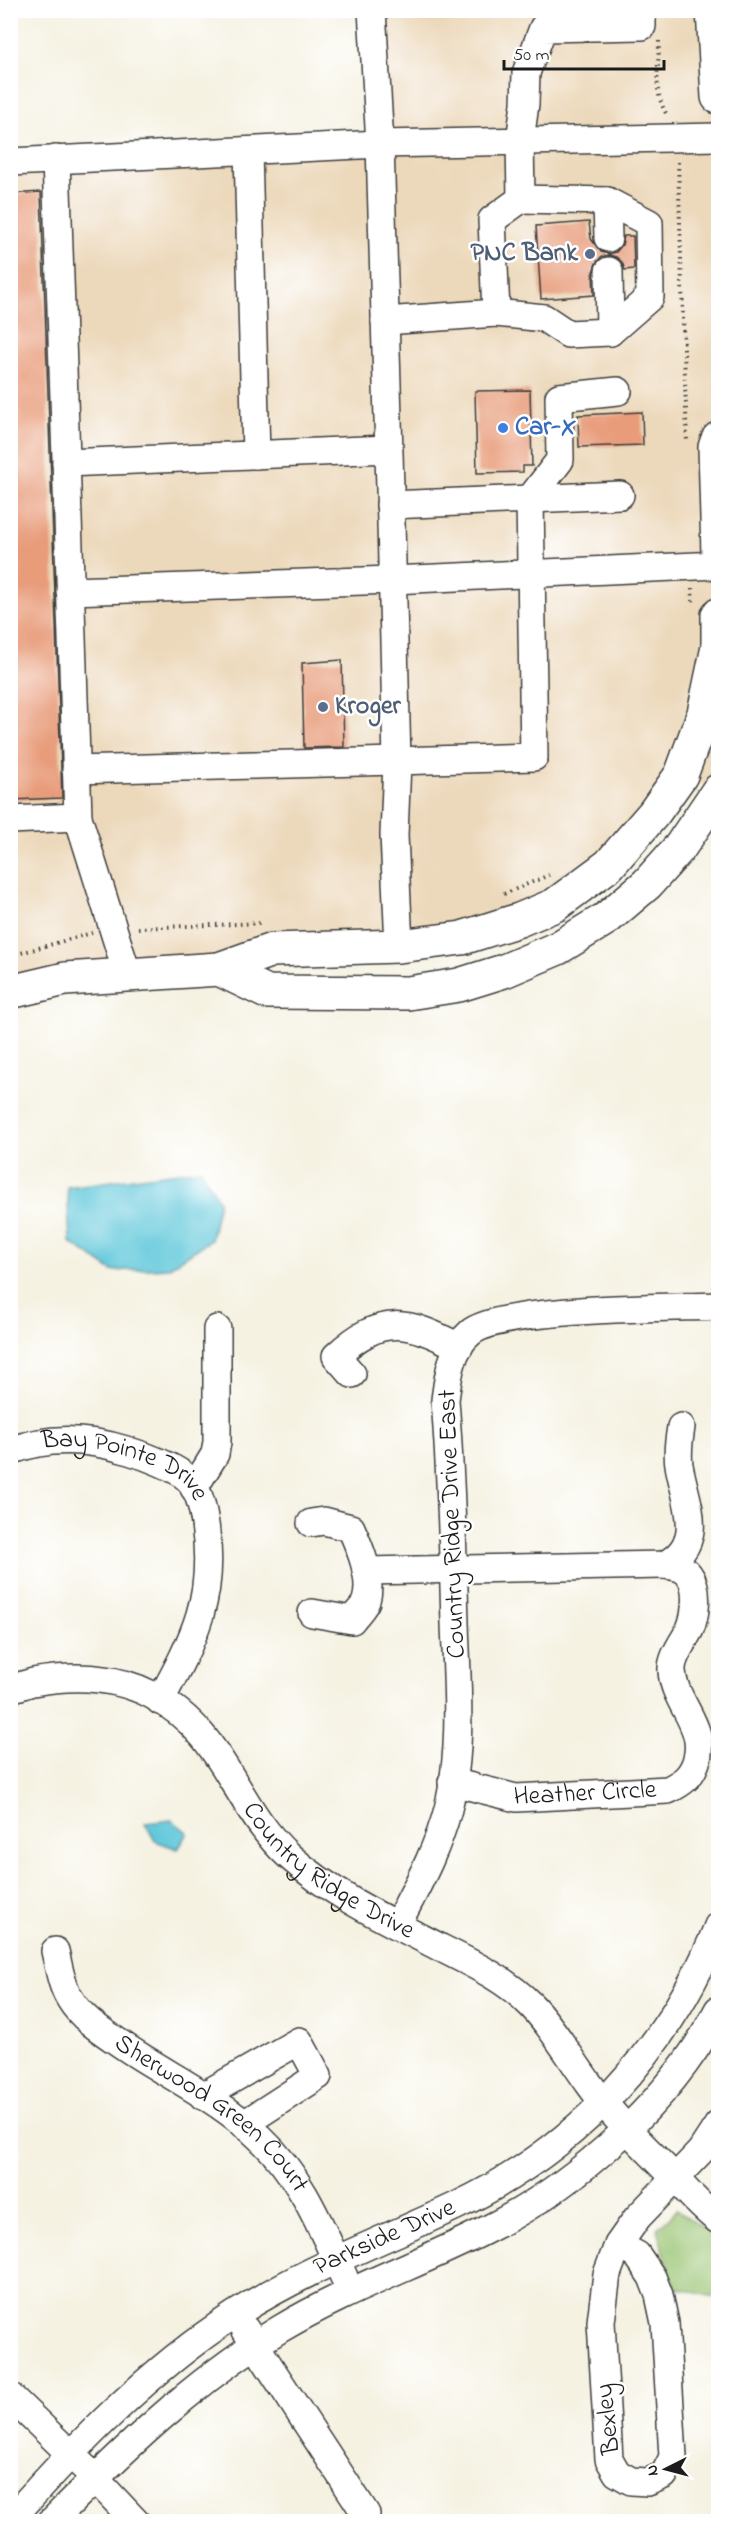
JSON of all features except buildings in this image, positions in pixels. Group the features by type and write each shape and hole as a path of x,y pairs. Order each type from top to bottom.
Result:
{"main road":[{"path":"713,10 718,97"},
{"path":"718,439 716,447 718,554"},
{"path":"10,992 65,979 127,973 219,969 272,950 399,946 462,938 519,920 555,905 609,865 654,813 681,775 704,712 718,647 718,615"},
{"path":"219,969 267,992 349,993 408,993 459,985 504,971 558,948 615,911 646,884 680,848 718,791"}],"street":[{"path":"372,10 380,144 397,762 394,835 399,946"},
{"path":"521,199 519,141 525,104 526,73 543,28 642,26 650,21"},
{"path":"10,162 380,144 718,137"},
{"path":"248,151 256,455"},
{"path":"56,159 78,817 127,973"},
{"path":"385,321 496,313 544,318 568,334 610,332 650,297 649,223 607,201 521,199 492,220 496,313"},
{"path":"607,201 608,238"},
{"path":"609,271 610,332"},
{"path":"76,770 534,757 530,499 560,460 559,397 618,391"},
{"path":"66,463 388,449"},
{"path":"390,505 620,495"},
{"path":"70,591 392,580 718,565"},
{"path":"681,775 718,791"},
{"path":"10,820 78,817"},
{"name":"Country Ridge Drive East","path":"397,1925 426,1870 438,1839 448,1808 456,1760 458,1711 454,1570 445,1401 448,1378 459,1347 476,1329 499,1320 558,1313 718,1306"},
{"path":"352,1374 336,1356 352,1341 380,1328 409,1325 430,1332 459,1347"},
{"path":"194,1488 214,1454 217,1442 217,1329"},
{"path":"366,1571 664,1564 678,1558 684,1552 690,1527 688,1501 679,1465 678,1446 681,1428"},
{"name":"Bay Pointe Drive","path":"10,1451 40,1442 57,1440 109,1445 142,1455 190,1480 203,1510 208,1543 206,1593 198,1626 160,1701"},
{"path":"311,1523 324,1521 351,1528 362,1551 366,1571 366,1601 352,1620 312,1613"},
{"name":"Heather Circle","path":"452,1782 497,1794 535,1798 668,1790 683,1782 693,1770 699,1754 699,1737 694,1722 674,1686 672,1668 691,1627 695,1608 694,1588 690,1576 685,1571 664,1564"},
{"name":"Country Ridge Drive","path":"10,1689 31,1683 86,1678 120,1683 152,1695 180,1713 204,1736 224,1764 254,1816 288,1855 342,1896 477,1966 505,1983 530,2004 551,2027 604,2103 718,2220"},
{"name":"Parkside Drive","path":"10,2520 70,2454 113,2412 186,2348 235,2314 337,2260 458,2205 542,2156 604,2103 657,2041 684,1999 707,1956 718,1926"},
{"name":"Sherwood Green Court","path":"55,1951 69,1999 90,2023 244,2124 270,2147 291,2172 308,2199 351,2292"},
{"name":"Parkside Drive","path":"51,2522 159,2418 211,2375 255,2344 322,2305 512,2217 566,2182 649,2106 689,2056 718,2010"},
{"path":"202,2096 299,2041 318,2076 244,2124"},
{"name":"Bexley","path":"618,2245 637,2255 652,2277 659,2295 665,2323 674,2457 664,2475 648,2482 632,2481 617,2473 609,2459 601,2322 605,2282 618,2245 636,2218 701,2151 718,2125"},
{"path":"235,2314 366,2514"},
{"path":"10,2396 95,2478 136,2522"}],"path":[{"path":"650,21 656,82 660,105 665,112"}],"shaded area":[{"path":"359,11 713,11 718,97 718,791 681,775 654,813 519,920 11,992 10,162 379,144"}],"green space":[{"path":"677,2210 718,2238 718,2298 674,2287 657,2229"}],"water":[{"path":"201,1169 219,1201 211,1240 168,1268 112,1271 70,1242 67,1187"},
{"path":"172,1820 188,1833 178,1849 155,1841 145,1823"}],"place":[{"name":"PNC Bank","path":"590,254"},
{"name":"Car-X","path":"503,428"},
{"name":"Kroger","path":"323,707"}]}
